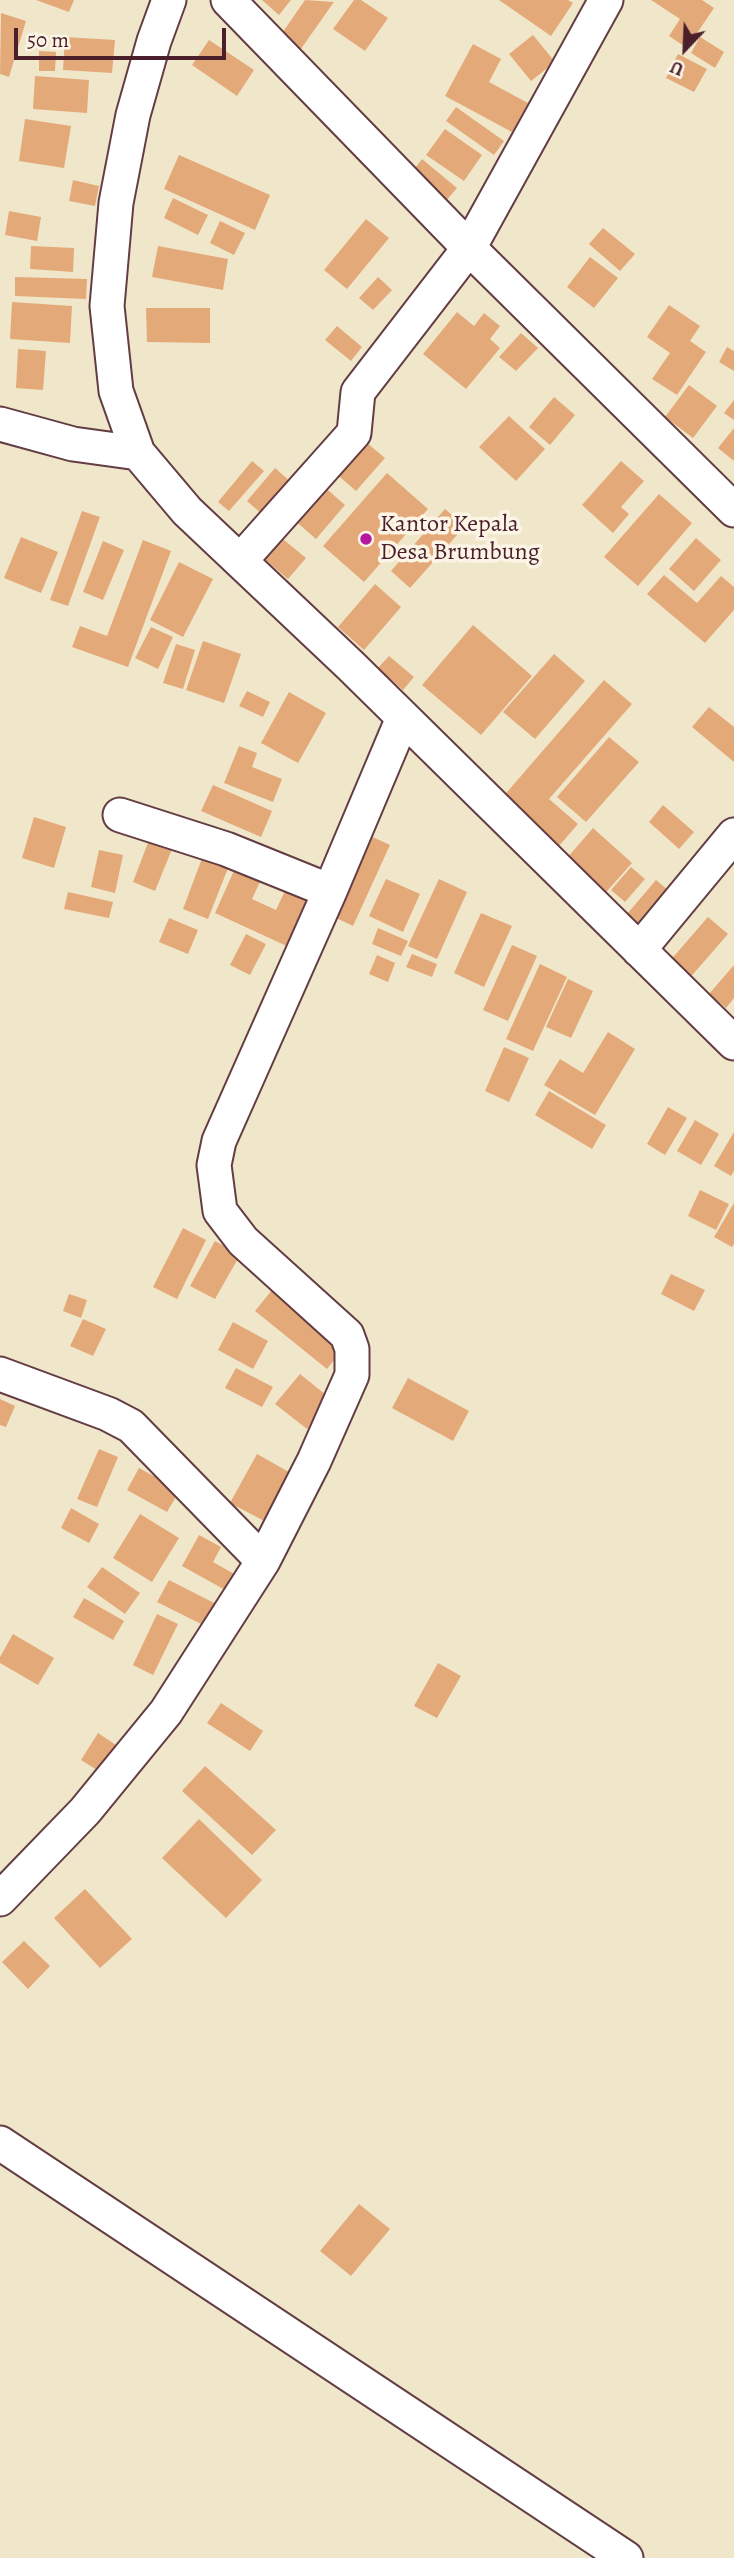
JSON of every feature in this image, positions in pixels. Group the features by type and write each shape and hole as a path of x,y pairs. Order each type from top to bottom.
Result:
{"street":[{"path":"169,0 133,115 116,203 107,306 116,391 138,453 187,511 403,718 734,1043"},
{"path":"228,0 469,248 734,510"},
{"path":"240,561 354,433 358,392 469,248 606,0"},
{"path":"0,424 73,444 138,453"},
{"path":"0,1899 85,1811 166,1712 263,1561 314,1461 352,1375 352,1349 347,1335 243,1241 220,1211 214,1165 219,1141 403,718"},
{"path":"120,815 226,849 330,891"},
{"path":"639,950 734,835"},
{"path":"0,1374 108,1414 131,1426 263,1561"},
{"path":"0,2143 626,2558"}],"building":[{"path":"36,0 74,0 69,12"},
{"path":"262,0 291,0 279,15"},
{"path":"305,0 334,2 298,53 278,39"},
{"path":"354,0 361,0 388,18 365,51 333,29"},
{"path":"499,0 568,0 573,3 551,36"},
{"path":"651,0 702,0 714,8 687,48 669,36 680,19"},
{"path":"1,13 26,21 9,77 0,74"},
{"path":"533,35 555,62 531,81 509,54"},
{"path":"65,37 115,40 112,73 63,70"},
{"path":"700,37 724,52 715,68 691,53"},
{"path":"209,40 254,70 237,96 192,65"},
{"path":"473,44 501,59 489,82 528,103 512,132 445,96"},
{"path":"39,51 56,52 55,71 39,71"},
{"path":"678,54 707,69 694,92 666,78"},
{"path":"35,76 89,80 87,113 33,109"},
{"path":"456,107 504,141 494,155 446,121"},
{"path":"25,119 71,126 64,168 19,161"},
{"path":"445,129 482,155 464,181 426,155"},
{"path":"179,155 270,195 255,230 164,189"},
{"path":"422,159 457,188 446,201 412,172"},
{"path":"73,180 99,186 95,206 69,201"},
{"path":"173,198 208,215 198,235 164,218"},
{"path":"9,211 41,217 37,241 5,235"},
{"path":"366,219 389,238 347,289 324,270"},
{"path":"220,221 245,233 234,255 210,243"},
{"path":"603,228 635,254 620,271 589,244"},
{"path":"31,246 74,248 73,272 30,269"},
{"path":"158,246 228,259 223,290 152,277"},
{"path":"590,257 618,278 594,308 567,287"},
{"path":"15,277 87,279 86,299 15,296"},
{"path":"378,277 392,290 373,310 359,298"},
{"path":"12,302 72,306 70,343 10,339"},
{"path":"669,305 700,326 690,341 706,352 677,395 652,379 670,353 647,337"},
{"path":"146,308 210,308 210,343 147,342"},
{"path":"457,312 474,326 484,313 500,326 490,339 500,348 466,389 423,354"},
{"path":"337,326 362,347 351,361 325,340"},
{"path":"521,333 538,348 516,371 499,357"},
{"path":"727,347 734,351 734,371 719,362"},
{"path":"18,349 46,351 43,390 16,388"},
{"path":"689,385 717,406 693,438 665,417"},
{"path":"554,397 575,415 550,445 529,427"},
{"path":"734,400 734,420 724,413"},
{"path":"509,416 545,449 516,481 479,447"},
{"path":"734,428 734,461 718,448"},
{"path":"361,438 385,458 356,491 333,471"},
{"path":"252,461 264,471 229,511 218,502"},
{"path":"621,461 644,481 621,507 629,514 613,533 582,505"},
{"path":"275,468 293,484 264,516 247,501"},
{"path":"387,473 428,509 364,582 323,546"},
{"path":"321,484 345,505 316,539 292,518"},
{"path":"659,494 692,523 638,586 604,557"},
{"path":"445,509 465,526 410,588 391,571"},
{"path":"82,511 100,517 68,606 50,600"},
{"path":"278,535 306,558 288,579 261,556"},
{"path":"21,537 58,552 41,593 4,578"},
{"path":"696,538 721,560 694,591 669,569"},
{"path":"143,540 171,551 128,667 72,647 80,626 107,636"},
{"path":"103,541 124,550 103,600 83,592"},
{"path":"179,562 213,579 183,637 150,620"},
{"path":"664,575 697,603 721,576 734,587 734,610 705,643 647,594"},
{"path":"375,584 401,607 364,650 338,627"},
{"path":"473,625 532,676 481,735 422,685"},
{"path":"151,627 173,637 158,669 135,658"},
{"path":"203,641 241,654 224,703 186,690"},
{"path":"176,644 195,650 183,689 163,683"},
{"path":"554,654 585,681 535,739 503,712"},
{"path":"389,656 414,677 403,690 378,668"},
{"path":"604,680 632,704 549,799 578,824 552,854 495,806"},
{"path":"247,691 270,702 263,717 239,706"},
{"path":"289,692 326,713 298,763 261,743"},
{"path":"709,707 734,727 734,762 692,727"},
{"path":"609,737 639,762 586,822 557,797"},
{"path":"239,746 257,753 252,767 282,779 273,802 224,783"},
{"path":"213,785 272,811 261,837 201,811"},
{"path":"663,805 694,832 679,849 649,822"},
{"path":"34,817 66,827 54,868 22,858"},
{"path":"593,828 632,863 600,899 561,865"},
{"path":"364,833 390,845 353,926 328,914"},
{"path":"149,840 172,849 155,891 133,882"},
{"path":"99,850 123,855 115,893 91,887"},
{"path":"204,853 230,863 208,919 183,909"},
{"path":"241,855 267,867 252,899 276,910 291,878 318,890 291,948 215,913"},
{"path":"631,867 645,879 625,902 611,890"},
{"path":"386,879 420,894 403,932 369,916"},
{"path":"439,879 467,892 437,959 408,946"},
{"path":"656,880 674,895 644,929 627,914"},
{"path":"68,892 113,902 109,918 64,909"},
{"path":"481,913 512,926 484,987 454,973"},
{"path":"708,917 728,934 688,980 668,963"},
{"path":"169,918 198,930 188,954 159,942"},
{"path":"378,928 408,941 401,956 372,944"},
{"path":"246,934 266,944 250,975 230,965"},
{"path":"512,945 537,956 508,1021 483,1010"},
{"path":"412,954 437,964 432,977 406,967"},
{"path":"377,955 395,963 388,982 369,974"},
{"path":"540,964 567,977 533,1051 506,1039"},
{"path":"734,965 734,998 726,1008 709,994"},
{"path":"568,979 593,991 571,1038 546,1027"},
{"path":"608,1032 635,1049 595,1115 544,1085 560,1059 583,1073"},
{"path":"504,1047 529,1058 509,1102 485,1091"},
{"path":"549,1091 606,1125 592,1149 535,1115"},
{"path":"668,1107 687,1118 665,1155 647,1144"},
{"path":"695,1120 719,1134 701,1165 677,1151"},
{"path":"734,1132 734,1171 731,1176 714,1166"},
{"path":"700,1190 729,1204 716,1230 688,1216"},
{"path":"734,1203 734,1244 732,1247 714,1237"},
{"path":"183,1228 206,1240 177,1299 153,1287"},
{"path":"215,1241 240,1255 215,1299 190,1286"},
{"path":"671,1274 705,1290 694,1311 661,1294"},
{"path":"272,1290 343,1349 327,1369 255,1311"},
{"path":"69,1294 87,1300 81,1318 63,1311"},
{"path":"83,1319 106,1329 93,1356 70,1346"},
{"path":"233,1322 268,1341 253,1369 218,1350"},
{"path":"236,1368 273,1387 262,1407 225,1388"},
{"path":"300,1374 331,1399 307,1429 275,1404"},
{"path":"408,1378 469,1411 453,1441 392,1408"},
{"path":"0,1399 15,1406 6,1427 0,1425"},
{"path":"99,1449 118,1457 97,1507 77,1499"},
{"path":"257,1454 296,1476 270,1524 230,1503"},
{"path":"139,1468 180,1490 167,1512 127,1490"},
{"path":"71,1508 99,1524 89,1543 61,1528"},
{"path":"140,1514 179,1538 152,1582 113,1558"},
{"path":"199,1535 221,1547 213,1562 236,1575 227,1591 182,1566"},
{"path":"102,1567 140,1593 125,1614 87,1587"},
{"path":"169,1580 220,1606 209,1628 157,1602"},
{"path":"84,1598 124,1621 113,1640 73,1617"},
{"path":"157,1614 178,1624 153,1675 133,1665"},
{"path":"13,1634 54,1658 38,1685 0,1663 0,1657"},
{"path":"438,1663 461,1676 437,1718 414,1706"},
{"path":"221,1703 263,1731 250,1751 207,1723"},
{"path":"98,1733 122,1749 105,1775 81,1760"},
{"path":"205,1766 276,1830 252,1855 182,1791"},
{"path":"199,1819 262,1880 226,1918 162,1858"},
{"path":"85,1889 132,1939 100,1968 54,1918"},
{"path":"24,1941 50,1966 28,1989 2,1962"},
{"path":"359,2204 390,2229 351,2276 320,2251"}],"place":[{"name":"Kantor Kepala Desa Brumbung","path":"366,539"}]}
